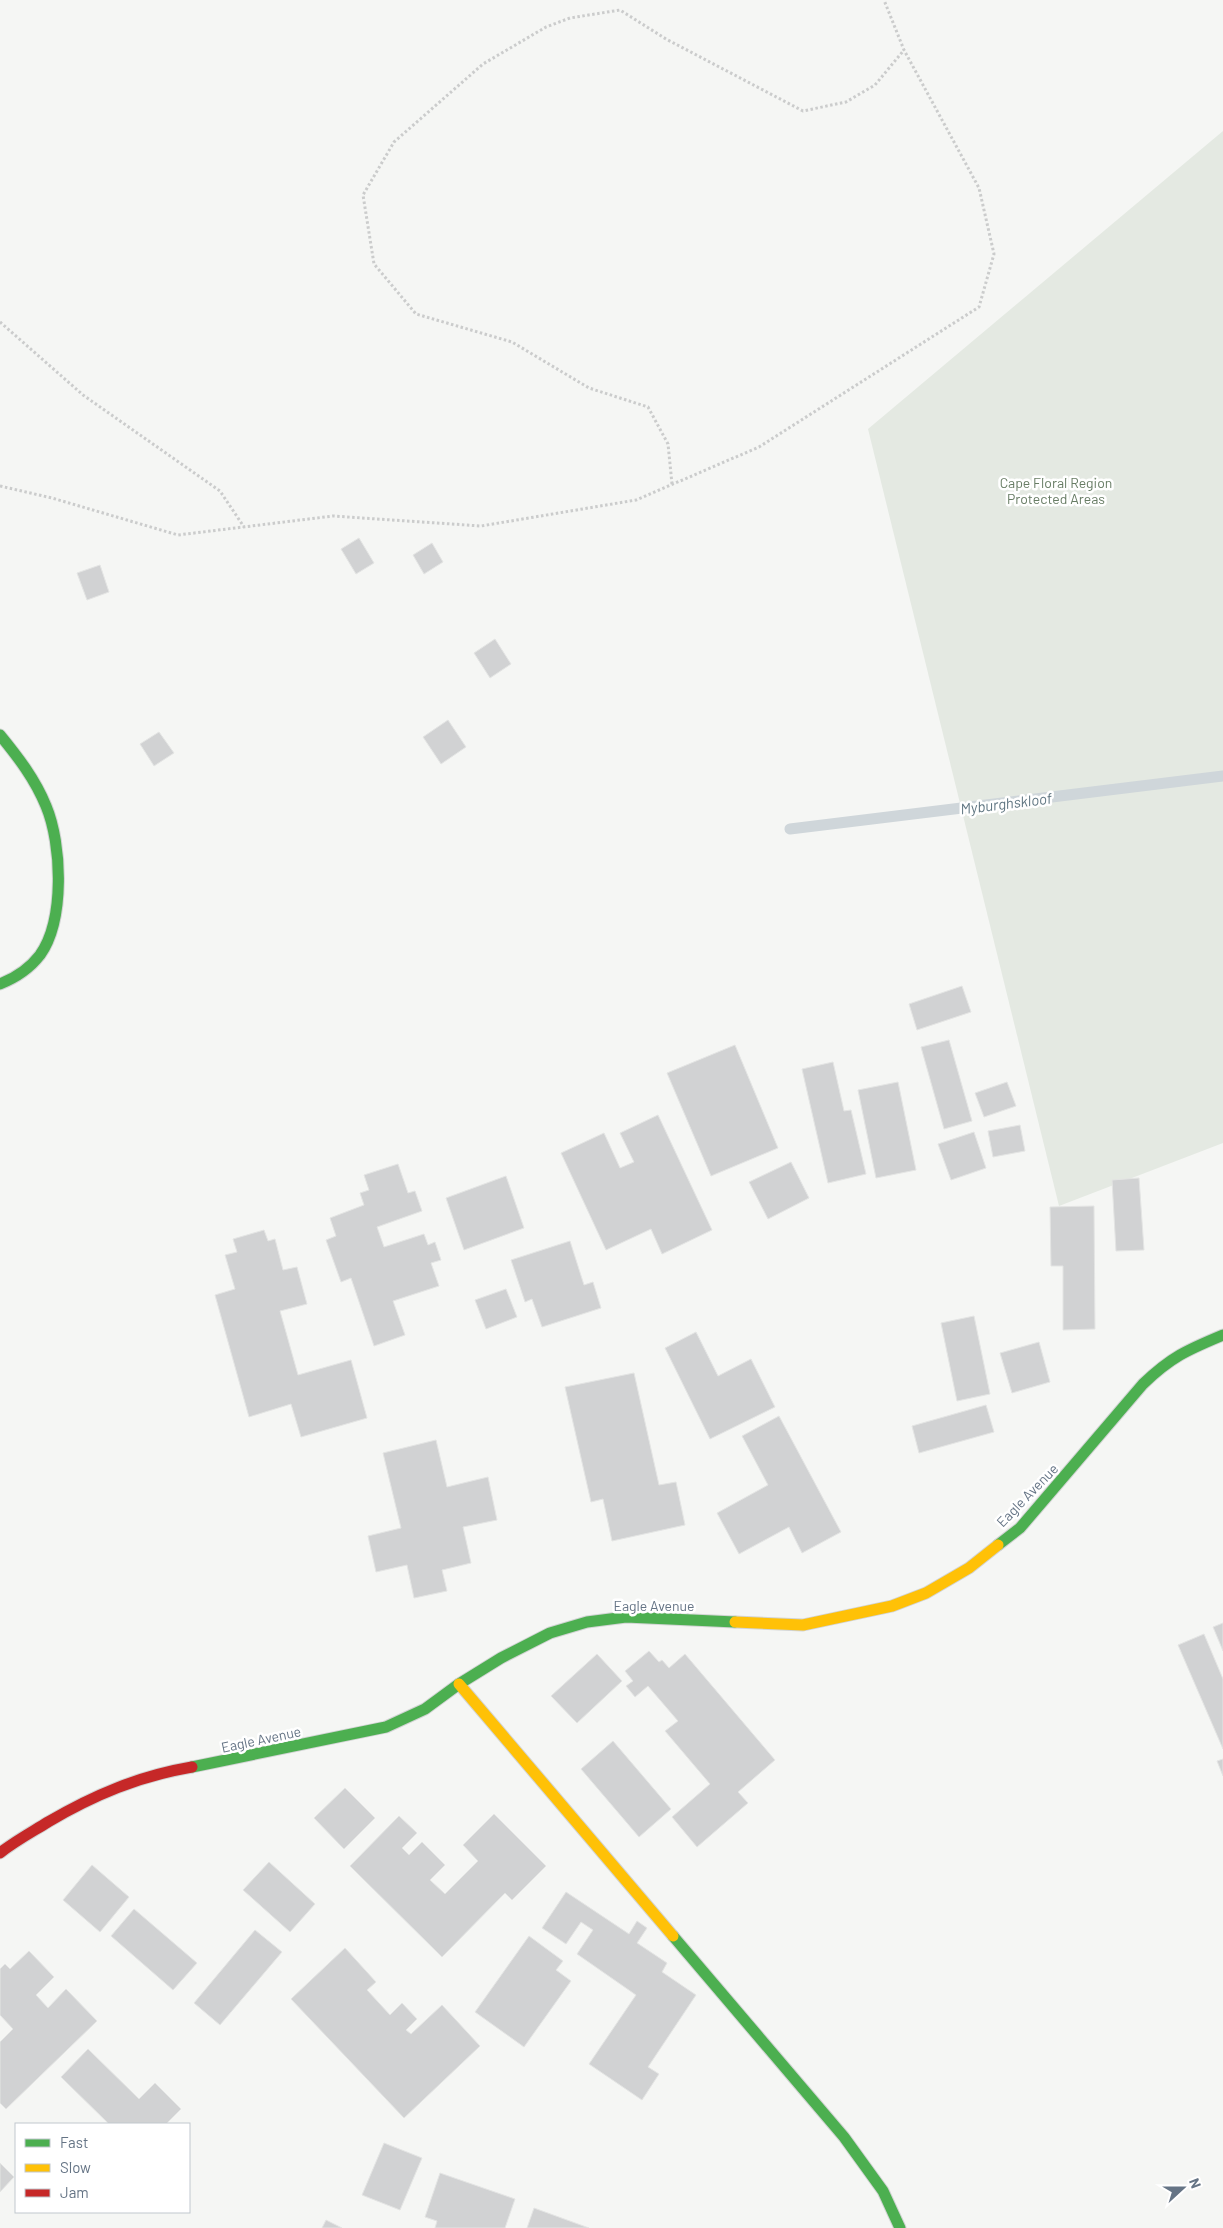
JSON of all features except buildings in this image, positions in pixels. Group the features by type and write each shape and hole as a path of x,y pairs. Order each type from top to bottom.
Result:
{"street":[{"path":"0,735 38,790 51,816 57,847 51,927 44,950 27,967 0,984"},
{"name":"Eagle Avenue","path":"0,1853 12,1843 86,1800 121,1785 182,1769 235,1760 386,1727 425,1709 459,1684 501,1658 550,1633 587,1622 626,1617 803,1625 892,1606 926,1593 969,1568 1020,1528 1100,1437 1143,1384 1162,1366 1182,1352 1223,1335"},
{"path":"459,1684 844,2137 883,2191 900,2228"}],"path":[{"path":"0,486 52,498 178,535 333,516 481,526 636,500 759,447 979,307 994,254 979,188 904,50 884,0"},
{"path":"672,484 668,444 648,407 589,388 512,342 416,314 374,264 363,195 394,142 483,64 546,27 570,18 620,10 675,43 803,111 846,102 875,85 904,50"},
{"path":"0,322 83,395 220,491 244,527"}],"green space":[{"name":"Cape Floral Region Protected Areas","path":"1223,131 1223,1143 1059,1206 868,429"}],"waterway":[{"name":"Myburghskloof","path":"790,829 1223,776"}],"traffic: fast":[{"path":"0,735 20,760 42,796 51,822 58,861 57,902 54,922 48,940 40,955 32,964 11,979 0,984"},
{"path":"998,1545 1020,1528 1143,1384 1162,1367 1180,1355 1223,1335"},
{"path":"192,1767 386,1727 425,1709 459,1684 501,1658 550,1633 587,1622 626,1617 735,1622"},
{"path":"673,1936 844,2137 883,2191 900,2228"}],"traffic: slow":[{"path":"735,1622 803,1625 892,1606 926,1593 969,1568 998,1545"},
{"path":"459,1684 673,1936"}],"traffic: jam":[{"path":"0,1853 82,1803 135,1781 192,1767"}]}
